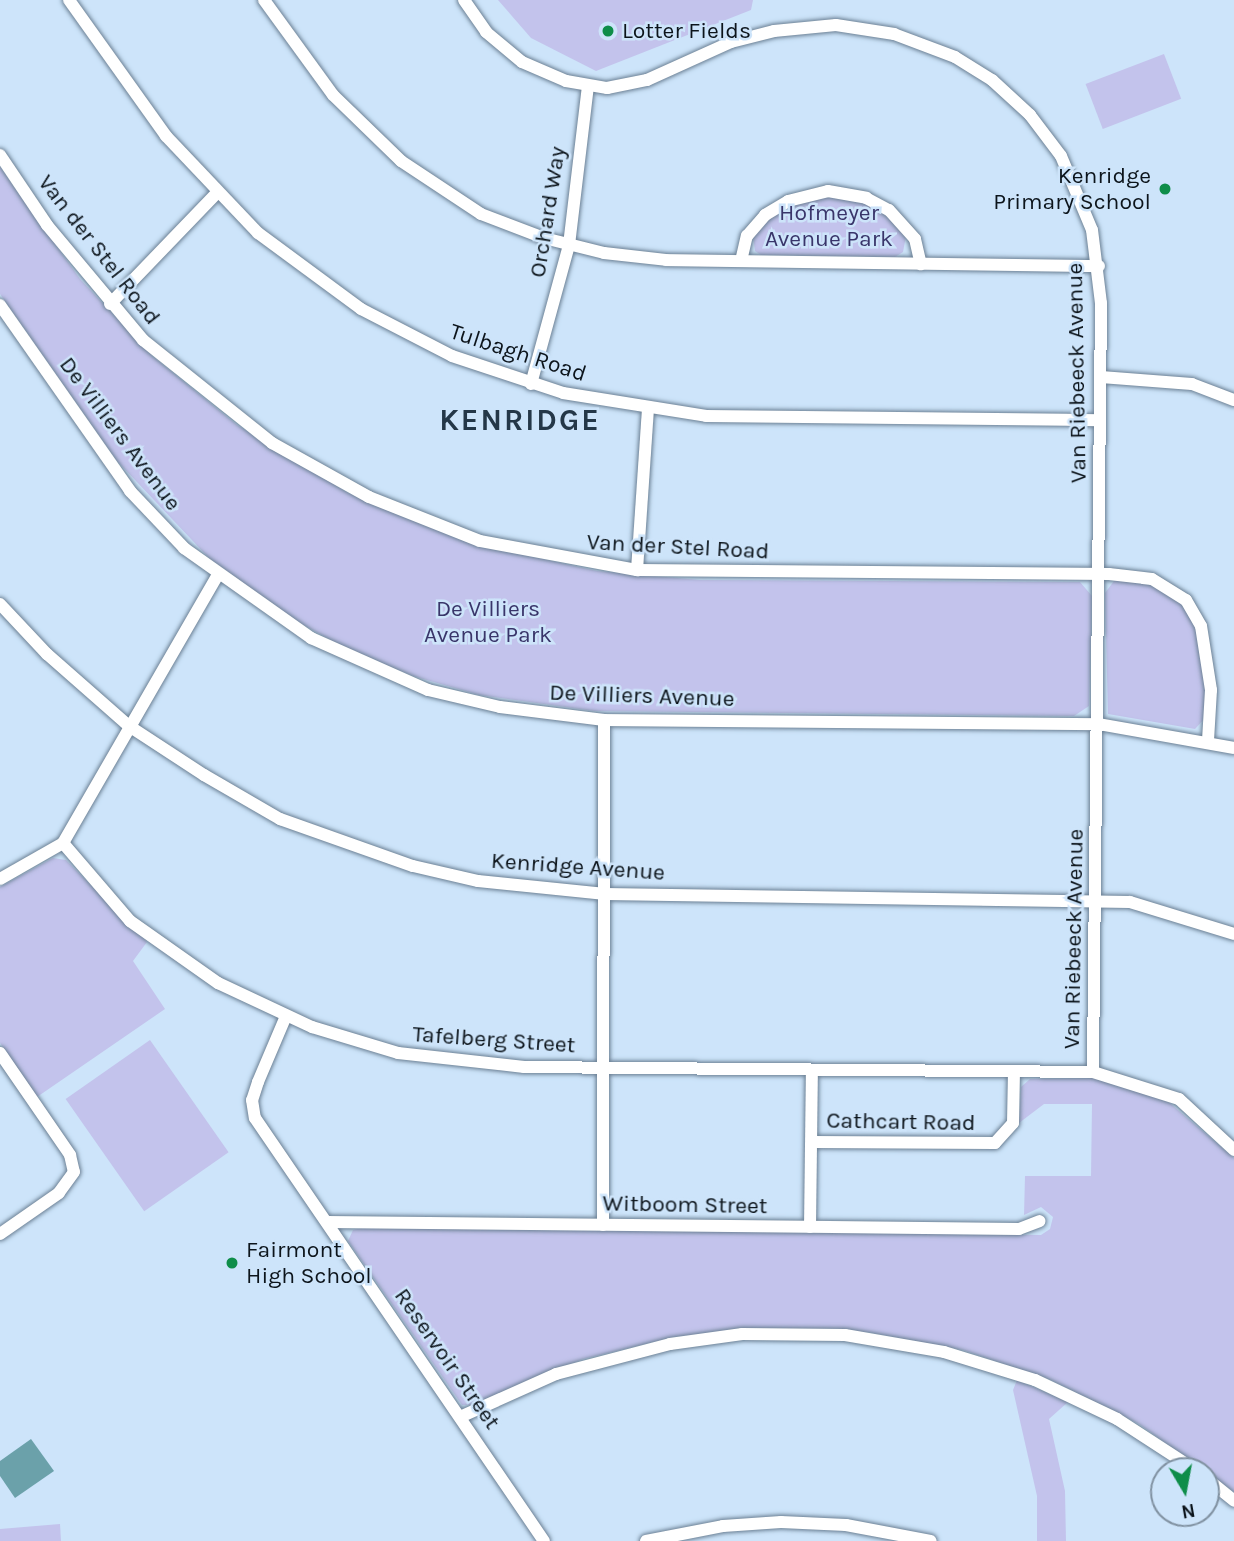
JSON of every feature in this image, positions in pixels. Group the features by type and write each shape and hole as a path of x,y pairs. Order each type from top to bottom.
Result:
{"street":[{"name":"Tulbagh Road","path":"69,0 144,109 216,193 285,256 361,309 452,356 531,384 648,410 764,418 1100,420"},
{"path":"264,0 333,95 401,161 481,214 569,245 647,258 1099,267"},
{"name":"Van Riebeeck Avenue","path":"464,0 486,32 522,62 588,86 639,82 731,42 774,31 844,26 915,40 992,80 1041,128 1082,199 1099,267 1101,377 1093,1072"},
{"name":"Orchard Way","path":"531,384 569,245 588,86"},
{"name":"Van der Stel Road","path":"0,155 110,304 143,340 226,410 272,443 369,497 480,541 637,570 1099,575 1152,579 1170,587 1192,608 1204,636 1211,690 1208,740"},
{"path":"741,261 747,236 765,215 788,201 828,191 866,198 889,210 915,239 920,264"},
{"path":"110,304 216,193"},
{"name":"De Villiers Avenue","path":"0,305 143,506 218,575 311,638 428,690 500,708 604,720 1098,724 1208,740 1234,748"},
{"path":"1101,377 1192,384 1234,400"},
{"path":"637,570 648,410"},
{"path":"0,879 63,844 218,575"},
{"name":"Kenridge Avenue","path":"0,604 47,654 129,726 259,808 373,855 478,881 605,894 1096,900 1160,909 1234,934"},
{"path":"603,1225 604,720"},
{"name":"Tafelberg Street","path":"63,844 130,921 218,983 286,1016 368,1045 437,1060 603,1068 1093,1072 1179,1099 1234,1150"},
{"name":"Reservoir Street","path":"286,1016 258,1082 253,1100 255,1118 544,1541"},
{"path":"0,1053 70,1155 74,1172 59,1193 0,1234"},
{"path":"810,1227 812,1070"},
{"name":"Cathcart Road","path":"811,1142 995,1143 1013,1123 1014,1072"},
{"name":"Witboom Street","path":"327,1222 1019,1229 1040,1221"},
{"path":"460,1417 556,1374 658,1346 742,1335 845,1335 944,1352 1035,1380 1117,1419 1175,1457"},
{"path":"1220,1490 1234,1501"},
{"path":"646,1541 713,1527 781,1521 878,1529 931,1541"}],"green space":[{"name":"Lotter Fields","path":"498,0 753,0 751,10 596,71 531,38"},
{"path":"1164,54 1181,99 1103,129 1086,84"},
{"name":"De Villiers Avenue Park","path":"0,167 80,279 152,356 237,425 348,493 480,545 597,571 700,580 1080,582 1092,596 1089,706 1074,716 594,711 479,695 413,676 349,650 289,617 209,558 117,461 0,294"},
{"name":"Hofmeyer Avenue Park","path":"825,196 863,202 884,212 906,236 903,252 895,257 761,255 755,251 753,236 769,218 790,205"},
{"path":"1114,581 1141,581 1170,593 1186,608 1196,628 1206,687 1205,718 1195,729 1108,714 1105,593"},
{"path":"53,858 66,860 147,942 133,961 165,1009 37,1097 0,1043 0,887"},
{"path":"150,1040 229,1152 144,1211 66,1099"},
{"path":"1095,1078 1165,1099 1234,1158 1234,1492 1220,1482 1220,1457 1185,1457 1139,1424 1051,1380 963,1350 867,1332 757,1328 674,1337 583,1359 471,1405 462,1405 348,1241 353,1230 362,1228 1041,1235 1050,1229 1053,1217 1041,1207 1024,1215 1025,1176 1091,1176 1092,1104 1044,1104 1019,1123 1021,1087 1030,1079"},
{"path":"1017,1380 1068,1402 1049,1419 1065,1491 1066,1541 1037,1541 1037,1496 1013,1390"},
{"path":"60,1524 61,1541 0,1541 0,1529"}],"shaded area":[{"path":"31,1439 54,1471 15,1498 0,1476 0,1461"}],"place":[{"name":"Lotter Fields","path":"608,31"},
{"name":"Kenridge Primary School","path":"1165,189"},
{"name":"Fairmont High School","path":"232,1263"}],"district":[{"name":"KENRIDGE","path":"520,420"}]}
